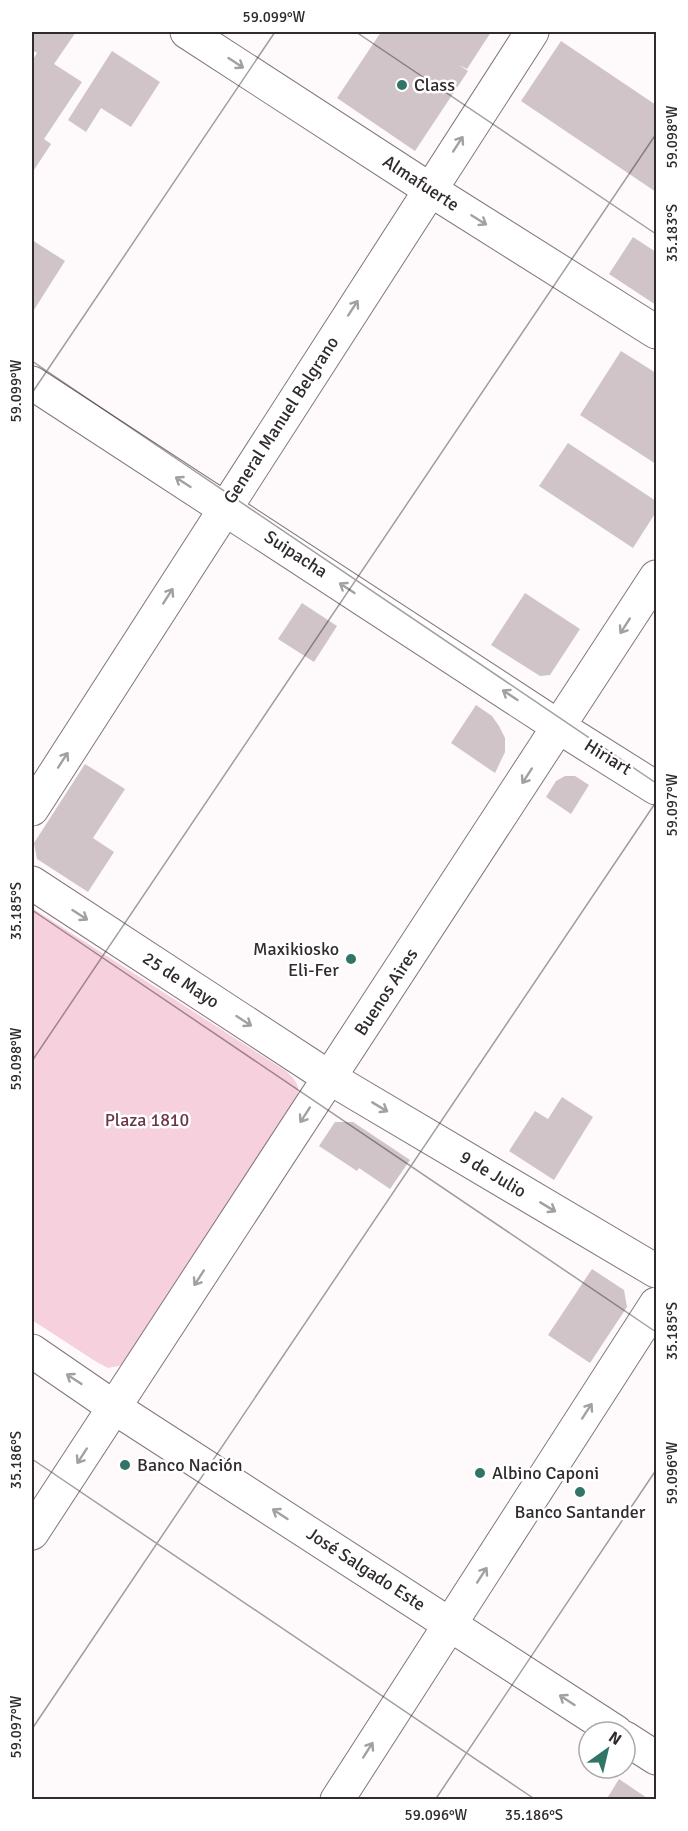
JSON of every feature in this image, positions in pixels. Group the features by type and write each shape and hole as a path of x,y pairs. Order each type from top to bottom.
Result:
{"street":[{"name":"Almafuerte","path":"187,32 429,189 657,332"},
{"name":"General Manuel Belgrano","path":"32,809 532,32"},
{"name":"Suipacha","path":"32,383 559,727"},
{"name":"Buenos Aires","path":"32,1533 657,577"},
{"name":"Hiriart","path":"559,727 657,788"},
{"name":"25 de Mayo","path":"32,883 330,1078"},
{"name":"9 de Julio","path":"330,1078 657,1271"},
{"path":"337,1800 657,1304"},
{"name":"José Salgado Este","path":"32,1351 598,1720"},
{"path":"637,1746 657,1758"}],"green space":[{"name":"Plaza 1810","path":"32,908 286,1071 298,1087 295,1106 123,1365 108,1368 32,1320"}],"building":[{"path":"32,32 76,32 54,64 82,82 44,139 51,144 32,173 32,61 37,53 32,50"},
{"name":"Class","path":"381,32 491,32 467,69 459,65 468,71 415,151 337,98"},
{"path":"561,41 656,105 656,192 521,101"},
{"path":"112,51 160,82 131,127 101,108 86,132 68,120"},
{"path":"633,237 656,252 656,305 609,274"},
{"path":"32,240 65,261 32,313"},
{"path":"621,351 656,373 656,464 580,415"},
{"path":"568,443 656,501 656,512 633,548 539,486"},
{"path":"525,593 580,629 550,675 540,676 491,645"},
{"path":"302,603 337,626 314,662 278,639"},
{"path":"476,705 492,716 505,738 505,752 495,773 451,743"},
{"path":"85,764 125,789 93,838 114,852 88,892 37,859 34,843"},
{"path":"565,776 575,776 589,785 571,814 546,797 556,781"},
{"path":"562,1097 593,1117 554,1180 509,1151 535,1111 548,1119"},
{"path":"335,1122 353,1122 410,1160 390,1189 359,1168 357,1171 319,1146"},
{"path":"592,1269 624,1290 627,1307 590,1363 548,1335"},
{"path":"620,1780 650,1800 606,1800"}],"place":[{"name":"Class","path":"402,85"},
{"name":"Maxikiosko Eli-Fer","path":"351,959"},
{"name":"Banco Nación","path":"125,1465"},
{"name":"Albino Caponi","path":"480,1473"},
{"name":"Banco Santander","path":"580,1492"}]}
